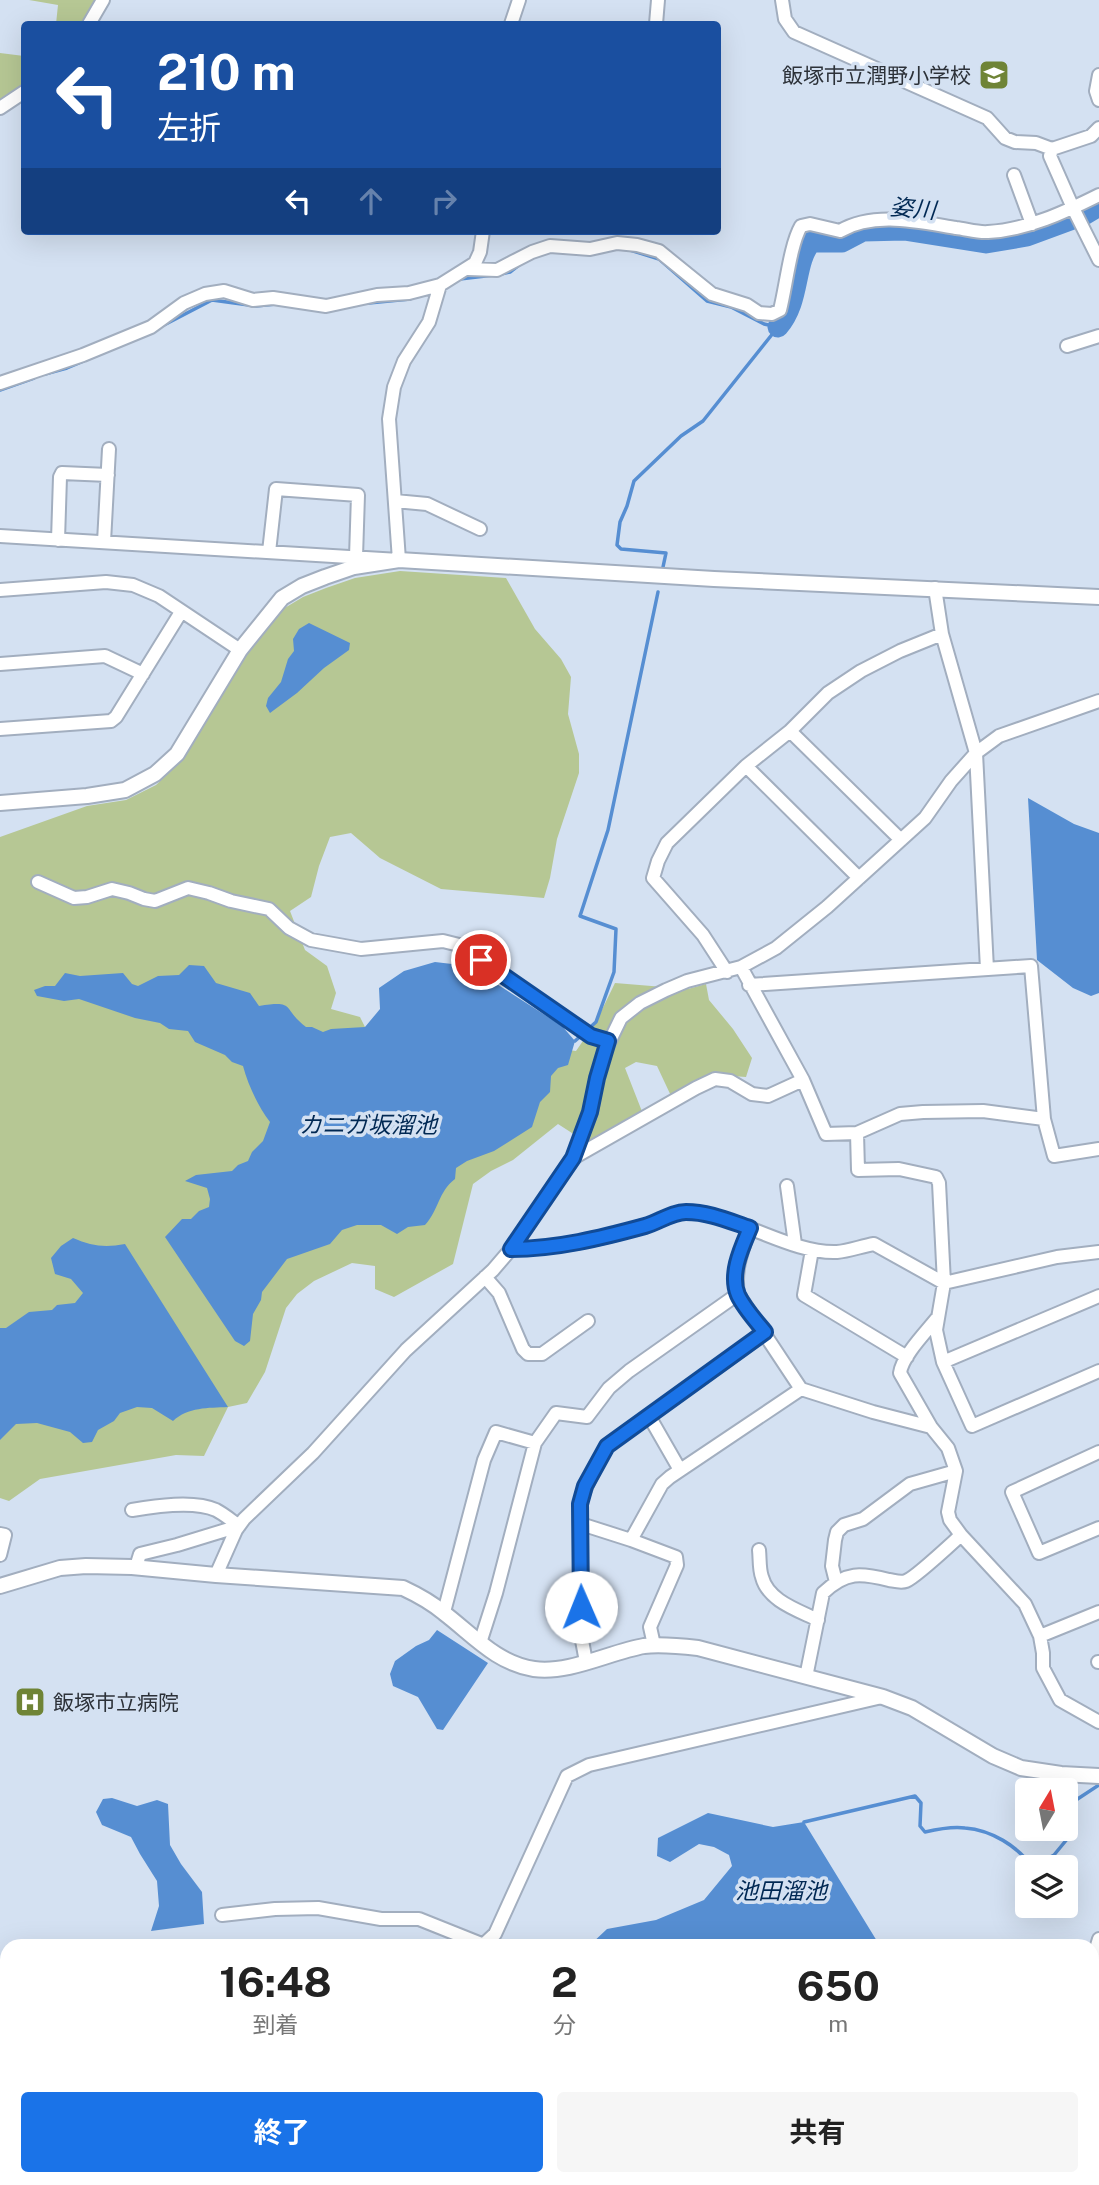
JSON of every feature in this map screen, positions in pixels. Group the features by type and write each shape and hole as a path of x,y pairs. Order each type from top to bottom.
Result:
{"street":[{"path":"91,21 103,0"},
{"path":"512,21 519,0"},
{"path":"656,21 658,0"},
{"path":"782,0 785,19 794,32 986,118 1005,138 1014,142 1036,143 1052,149 1091,136 1099,128"},
{"path":"1099,75 1096,91 1099,100"},
{"path":"0,108 21,94"},
{"path":"1052,149 1050,156 1099,260"},
{"path":"1014,175 1032,224"},
{"path":"0,383 83,355 151,327 184,303 205,294 224,291 253,300 284,298 326,306 377,295 409,293 440,285 454,275 468,270 497,270 550,246 590,249 617,243 659,251 712,294 747,305 759,313 772,314 780,310 796,234 801,226 810,224 841,231 855,223 903,220 986,233 1032,224 1099,195"},
{"path":"468,270 475,264 480,252 482,235"},
{"path":"399,560 389,419 394,387 404,361 429,322 440,285"},
{"path":"1067,346 1099,335"},
{"path":"104,542 109,449"},
{"path":"58,540 62,473 108,475"},
{"path":"269,552 276,489 358,495 356,558"},
{"path":"395,501 427,504 480,529"},
{"path":"0,536 714,579 1099,597"},
{"path":"0,803 87,796 125,789 155,774 177,754 240,650 282,598 302,586 354,568 399,560"},
{"path":"0,590 106,582 134,585 159,596 240,650"},
{"path":"934,588 942,634 976,753 988,969"},
{"path":"0,729 111,721 181,612"},
{"path":"726,972 703,935 653,878 667,843 828,693 860,671 942,634"},
{"path":"0,664 105,656 143,674"},
{"path":"216,1576 239,1526 313,1453 406,1350 485,1277 511,1249 573,1158 590,1112 608,1041 621,1018 640,1003 687,981 741,967 776,948 827,907 925,818 951,781 976,753 999,736 1099,701"},
{"path":"790,731 901,841"},
{"path":"747,766 859,878"},
{"path":"38,882 74,898 87,897 112,888 144,900 155,901 188,888 209,892 231,901 269,909 289,928 311,940 360,949 443,942 459,945 591,1036 608,1041"},
{"path":"750,985 1031,966 1044,1119 1054,1156 1099,1149"},
{"path":"741,967 803,1080 826,1134 857,1133 900,1114 923,1112 984,1111 1044,1119"},
{"path":"573,1158 715,1079 730,1081 751,1094 768,1096 803,1080"},
{"path":"857,1133 858,1170 899,1169 936,1177 939,1183 944,1283 936,1330 943,1362 972,1426 1099,1371"},
{"path":"787,1186 795,1244"},
{"path":"511,1249 539,1249 585,1241 648,1225 685,1212 713,1215 812,1250 838,1252 874,1244 944,1283 1057,1257 1099,1252"},
{"path":"750,1228 738,1259 735,1279 738,1294 801,1389 931,1427"},
{"path":"812,1250 804,1295 907,1357"},
{"path":"485,1277 499,1293 523,1349 528,1354 542,1354 588,1321"},
{"path":"480,1643 496,1593 535,1443 556,1413 587,1417 608,1388 738,1294"},
{"path":"943,1362 1099,1296"},
{"path":"938,1316 907,1357 900,1373 931,1427 948,1448 956,1471 948,1512 961,1535 1025,1604 1040,1636 1043,1668 1060,1700 1099,1722"},
{"path":"586,1662 581,1635 580,1504 585,1486 607,1446 765,1332"},
{"path":"631,1541 662,1484 801,1389"},
{"path":"649,1416 680,1470"},
{"path":"444,1612 484,1460 496,1432 535,1443"},
{"path":"1099,1451 1012,1492 1040,1553 1099,1528"},
{"path":"836,1582 832,1566 835,1539 837,1532 844,1525 863,1519 910,1484 956,1471"},
{"path":"132,1510 168,1505 205,1507 216,1510 239,1526"},
{"path":"581,1524 676,1557 677,1565 650,1627 654,1645"},
{"path":"136,1567 140,1554 239,1526"},
{"path":"0,1534 5,1535 0,1555"},
{"path":"806,1677 823,1593 836,1582 858,1574 897,1581 909,1580 961,1535"},
{"path":"759,1550 762,1580 768,1590 776,1598 818,1620"},
{"path":"0,1586 60,1568 86,1566 136,1567 216,1576 403,1588 444,1612 480,1643 515,1664 535,1669 551,1669 654,1645 698,1648 883,1697 912,1708 993,1756 1021,1768 1099,1776"},
{"path":"1040,1636 1099,1612"},
{"path":"490,1939 495,1934 567,1776 589,1765 883,1697"},
{"path":"222,1915 275,1909 318,1908 381,1919 419,1919 466,1939"}],"green space":[{"path":"29,0 101,0 88,21 56,21 58,5"},
{"path":"0,53 21,56 21,87 0,100"},
{"path":"400,571 506,578 535,629 561,659 571,677 568,714 579,754 579,773 557,839 544,898 441,889 380,858 351,833 330,837 311,897 290,911 305,950 327,966 336,993 331,1009 360,1017 365,1027 576,1051 596,1022 615,983 688,989 706,984 709,1000 752,1058 746,1077 717,1075 672,1098 657,1066 636,1062 625,1068 643,1114 589,1144 558,1124 513,1160 473,1184 453,1264 394,1297 375,1289 375,1266 352,1263 314,1281 297,1294 286,1308 265,1372 247,1403 228,1407 204,1456 176,1455 40,1479 9,1501 0,1498 0,837 87,806 126,800 156,785 178,764 241,661 283,609 303,597 355,578"}],"water":[{"path":"309,623 350,643 349,650 270,713 266,706 268,698 281,682 288,659 294,651 293,639 299,629"},
{"path":"1028,798 1074,824 1099,833 1099,993 1091,996 1073,988 1037,960"},
{"name":"カニガ坂溜池","path":"435,962 469,966 562,1026 575,1041 568,1065 558,1068 551,1076 550,1092 540,1102 532,1127 494,1151 456,1168 455,1179 445,1190 425,1225 408,1227 397,1234 381,1225 357,1225 342,1230 330,1244 287,1259 262,1292 261,1300 253,1314 250,1341 244,1346 235,1341 165,1237 182,1219 191,1219 199,1211 209,1207 207,1188 185,1181 196,1175 232,1171 248,1161 252,1152 263,1141 270,1122 254,1095 243,1066 195,1042 188,1031 169,1029 160,1023 135,1018 79,999 64,1001 37,996 34,990 55,986 65,973 80,976 123,973 132,984 138,986 158,976 179,975 189,965 204,966 216,983 250,993 259,1006 284,1005 306,1027 323,1032 365,1027 380,1009 379,988 404,971"},
{"path":"73,1238 98,1246 125,1244 228,1407 192,1411 173,1421 152,1408 137,1407 120,1413 114,1421 98,1430 92,1442 83,1443 70,1432 37,1423 16,1424 0,1440 0,1328 6,1328 29,1312 52,1310 57,1305 75,1303 83,1293 71,1279 55,1274 51,1258 61,1246"},
{"path":"437,1630 488,1663 443,1730 437,1729 418,1697 393,1686 390,1674 395,1661 429,1640"},
{"path":"112,1798 137,1806 157,1800 168,1804 170,1845 202,1892 204,1924 151,1931 159,1906 157,1881 131,1837 102,1825 96,1812 103,1799"},
{"name":"池田溜池","path":"708,1813 773,1827 804,1822 876,1939 596,1939 607,1929 656,1920 704,1900 732,1866 729,1855 714,1847 699,1844 670,1862 657,1856 658,1838"}],"waterway":[{"name":"姿川","path":"778,327 790,305 801,261 811,242 842,242 863,231 904,230 986,243 1027,236 1084,215 1099,206"},
{"path":"630,250 659,259 707,301 731,307 764,324 778,327 703,421 681,436 634,481 620,522 617,545 621,549 666,553 663,567"},
{"path":"501,274 510,272 519,265"},
{"path":"460,279 494,275"},
{"path":"369,303 410,299"},
{"path":"164,325 212,300 256,306 276,304"},
{"path":"45,374 67,368 129,342"},
{"path":"0,390 34,378"},
{"path":"587,1030 596,1022 614,972 616,929 580,916 608,830 658,592"},
{"path":"575,1041 583,1034"},
{"path":"804,1822 915,1796 921,1803 920,1826 925,1832 955,1827 975,1829 1003,1840 1019,1852 1032,1867 1054,1855 1068,1838 1073,1802 1099,1785"}],"place":[{"name":"飯塚市立潤野小学校","path":"994,75"},
{"name":"飯塚市立病院","path":"30,1702"}],"route":[{"path":"481,960 591,1036 608,1041 590,1112 573,1158 511,1249 539,1249 585,1241 648,1225 685,1212 713,1215 750,1228 738,1259 735,1279 738,1294 765,1332 607,1446 585,1486 580,1504 581,1607"}]}
